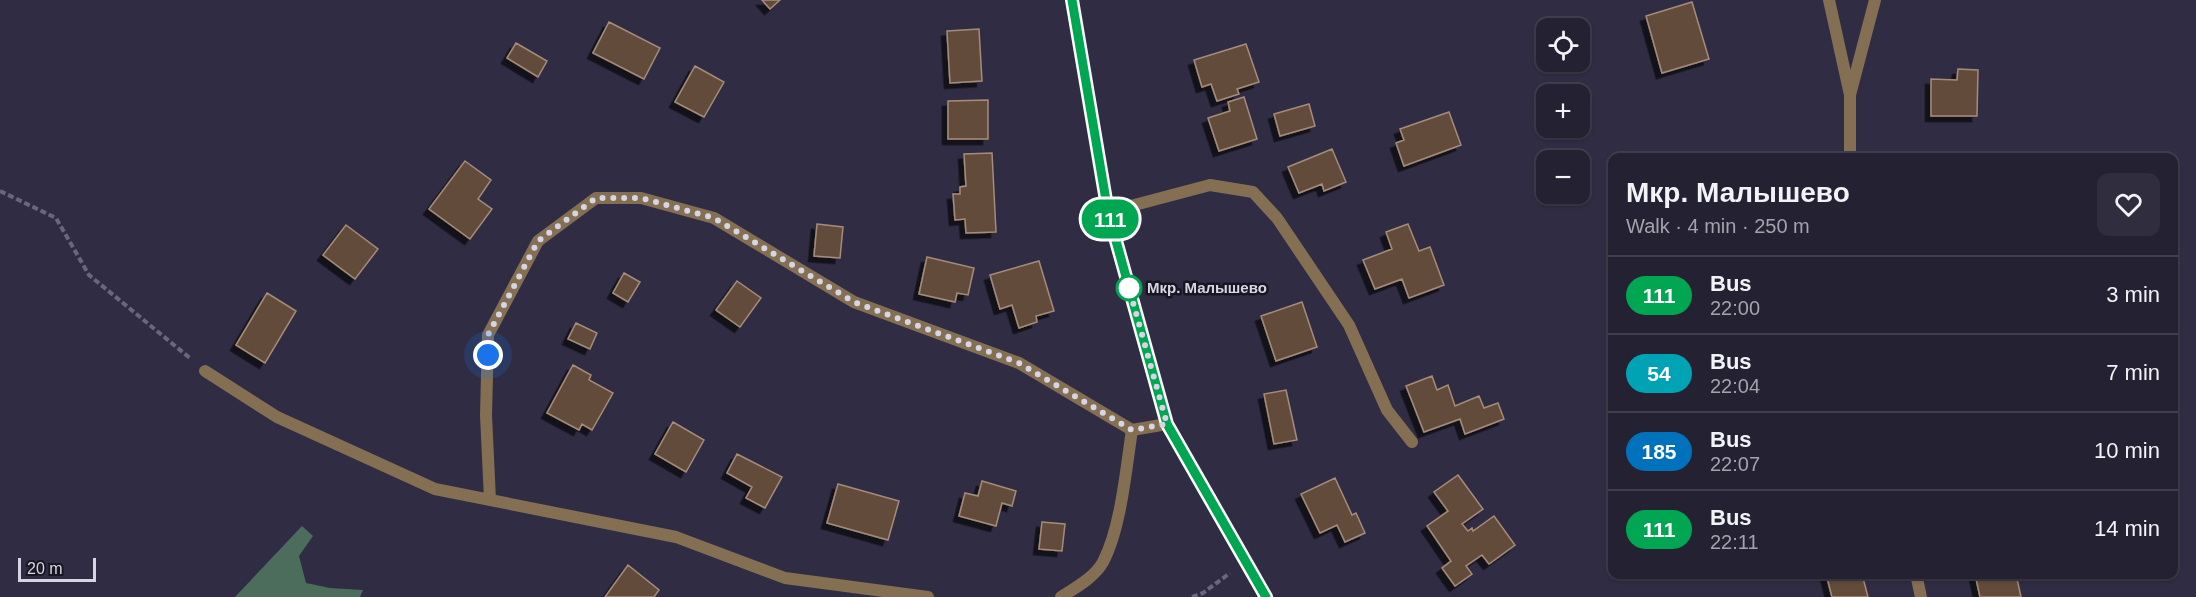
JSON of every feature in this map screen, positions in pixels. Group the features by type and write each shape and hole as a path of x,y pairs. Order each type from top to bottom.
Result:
{"street":[{"path":"1072,0 1108,212 1167,424 1266,597"},
{"path":"1829,0 1850,95 1850,153"},
{"path":"1850,95 1875,0"},
{"path":"1108,212 1210,185 1253,192 1277,218 1349,325 1387,410 1412,442"},
{"path":"490,500 486,415 488,335 538,241 596,198 641,198 714,218 854,302 1019,363 1132,430 1167,424"},
{"path":"205,371 277,417 435,489 676,537 785,578 928,597"},
{"path":"1061,597 1083,583 1103,563 1117,521 1132,430"},
{"path":"1917,579 1921,597"}],"path":[{"path":"0,191 56,218 89,275 205,371"},
{"path":"1192,597 1203,593 1245,562"}],"green space":[{"path":"302,526 313,536 299,556 306,583 330,588 363,590 360,597 235,597"}],"building":[{"path":"762,0 780,0 770,9"},
{"path":"1692,2 1709,59 1662,73 1646,16"},
{"path":"609,22 660,48 644,79 593,53"},
{"path":"979,29 982,81 950,83 947,31"},
{"path":"516,43 547,61 538,77 507,58"},
{"path":"1246,44 1259,82 1237,89 1239,94 1217,101 1211,84 1202,87 1194,60"},
{"path":"695,66 724,82 704,117 675,102"},
{"path":"1958,69 1978,70 1977,116 1931,116 1931,79 1957,80"},
{"path":"1244,97 1257,139 1219,151 1208,118 1230,111 1228,102"},
{"path":"988,100 988,139 948,139 948,101"},
{"path":"1309,104 1315,126 1280,136 1274,114"},
{"path":"1449,112 1461,145 1404,166 1396,143 1404,140 1400,129"},
{"path":"1332,149 1346,182 1324,191 1322,184 1299,193 1288,167"},
{"path":"992,153 996,232 966,233 965,219 955,220 953,194 960,194 960,187 966,186 964,154"},
{"path":"465,161 491,180 478,199 492,209 470,239 429,209"},
{"path":"817,224 843,227 840,258 814,256"},
{"path":"1408,224 1419,251 1430,247 1444,285 1409,298 1402,279 1375,289 1363,260 1392,249 1386,232"},
{"path":"346,225 378,249 355,279 323,255"},
{"path":"927,257 974,268 968,295 957,293 955,302 919,294"},
{"path":"1039,261 1054,311 1036,316 1037,322 1019,328 1012,305 1000,309 990,275"},
{"path":"624,273 640,282 628,302 613,293"},
{"path":"737,281 761,298 740,327 716,310"},
{"path":"267,293 296,311 265,363 236,345"},
{"path":"1302,302 1317,347 1276,361 1261,316"},
{"path":"576,323 597,333 590,349 568,339"},
{"path":"573,365 591,375 589,380 613,393 592,430 582,424 579,430 547,413"},
{"path":"1432,376 1437,390 1448,385 1455,406 1479,396 1484,408 1498,403 1504,419 1465,434 1460,419 1424,432 1406,386"},
{"path":"1286,390 1297,440 1274,444 1264,394"},
{"path":"673,422 704,440 686,472 655,454"},
{"path":"737,454 782,477 765,508 746,498 752,487 727,473"},
{"path":"1458,475 1483,509 1462,524 1468,531 1472,528 1473,531 1494,516 1515,545 1489,564 1482,555 1466,566 1472,574 1455,586 1442,568 1451,561 1427,526 1448,511 1434,492"},
{"path":"1335,478 1352,515 1356,513 1365,533 1345,542 1337,525 1320,533 1301,494"},
{"path":"982,481 1016,491 1012,506 1002,503 996,526 959,516 965,493 978,496"},
{"path":"838,484 899,501 888,540 827,523"},
{"path":"1042,522 1065,524 1062,551 1039,549"},
{"path":"628,565 659,590 654,597 605,597"},
{"path":"1827,579 1863,579 1868,597 1832,597"},
{"path":"1976,579 2017,579 2021,597 1980,597"}],"bus line":[{"name":"111","path":"1072,0 1108,212 1167,424 1266,597"}],"place":[{"name":"Мкр. Малышево","path":"1129,288"}],"route":[{"path":"488,355 488,335 538,241 596,198 641,198 714,218 854,302 1019,363 1132,430 1167,424 1129,288"}]}
